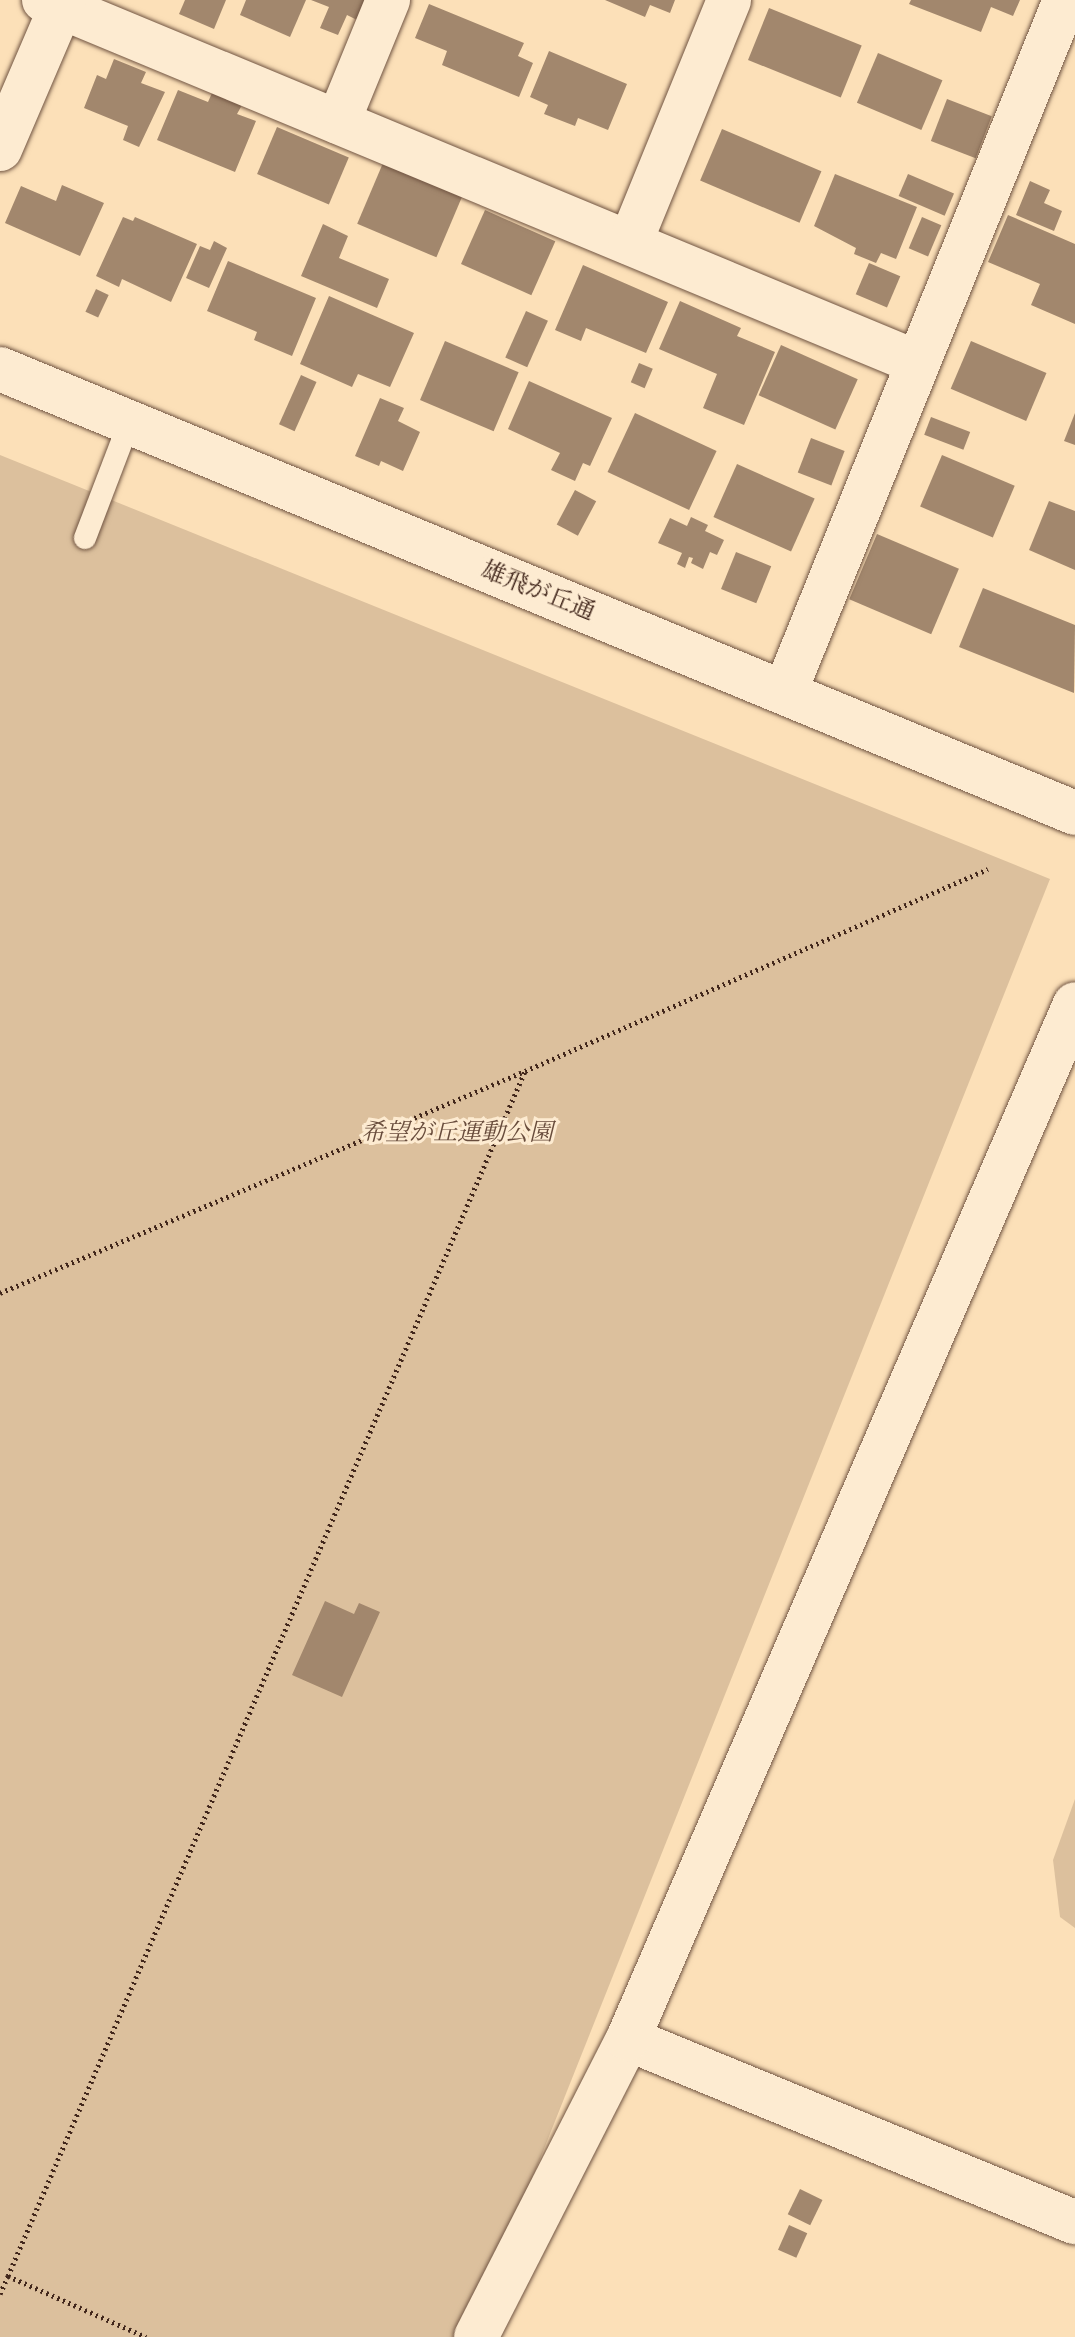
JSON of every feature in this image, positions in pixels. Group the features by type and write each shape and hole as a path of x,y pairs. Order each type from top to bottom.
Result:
{"street":[{"path":"338,122 388,0"},
{"path":"630,243 729,0"},
{"path":"785,692 1065,0"},
{"path":"0,149 56,2 918,363"},
{"name":"雄飛が丘通","path":"0,369 1075,813"},
{"path":"476,2337 628,2039 1075,1004"},
{"path":"628,2039 1075,2222"}],"lane":[{"path":"85,538 129,423"}],"path":[{"path":"0,1293 525,1071 988,869"},
{"path":"0,2294 525,1071"},
{"path":"8,2276 146,2337"}],"green space":[{"name":"希望が丘運動公園","path":"0,455 1050,879 469,2337 0,2337"},
{"path":"1075,1799 1075,1928 1060,1917 1053,1860"}],"building":[{"path":"185,0 226,0 214,29 179,14"},
{"path":"246,0 306,0 290,37 240,15"},
{"path":"311,0 366,0 357,20 347,15 338,35 320,28 329,7"},
{"path":"605,0 675,0 670,13 650,5 645,17"},
{"path":"911,0 1020,0 1013,16 991,7 981,32 909,4"},
{"path":"429,4 524,43 518,56 533,63 519,97 442,65 447,51 415,38"},
{"path":"769,8 862,45 841,97 748,60"},
{"path":"549,51 627,84 608,130 578,118 575,126 544,114 548,105 530,97"},
{"path":"878,53 942,80 921,130 857,103"},
{"path":"114,59 146,72 141,83 165,92 139,147 123,140 128,126 84,108 97,75 106,79"},
{"path":"178,90 208,102 212,93 242,105 237,114 256,121 235,172 157,140"},
{"path":"947,99 992,116 976,158 931,141"},
{"path":"277,127 349,157 329,204 257,174"},
{"path":"722,129 821,171 800,223 700,181"},
{"path":"383,163 462,197 436,257 357,224"},
{"path":"835,174 917,207 896,259 881,253 876,263 854,254 856,248 814,226"},
{"path":"908,174 954,194 945,216 899,196"},
{"path":"1030,181 1050,190 1044,203 1062,211 1054,231 1016,215"},
{"path":"62,185 104,203 80,256 5,223 21,186 56,201"},
{"path":"485,210 555,241 531,295 461,264"},
{"path":"1008,215 1075,244 1075,324 1031,305 1040,284 988,262"},
{"path":"123,217 133,221 135,217 197,244 171,302 122,279 119,287 96,276"},
{"path":"922,217 941,225 928,257 909,248"},
{"path":"323,224 348,236 339,258 389,279 377,308 301,276"},
{"path":"214,241 227,248 209,288 186,278 200,246 210,250"},
{"path":"228,261 316,298 292,356 254,340 257,332 207,311"},
{"path":"869,263 900,276 887,308 856,294"},
{"path":"583,265 668,302 646,353 586,328 581,341 555,330"},
{"path":"96,289 109,295 98,318 85,312"},
{"path":"329,296 414,333 390,387 358,374 352,387 300,364"},
{"path":"680,301 741,328 737,336 775,352 744,425 703,408 717,374 659,349"},
{"path":"526,311 548,321 527,367 505,358"},
{"path":"445,341 519,372 494,431 420,400"},
{"path":"971,341 1046,373 1026,421 951,389"},
{"path":"781,345 858,379 835,429 759,395"},
{"path":"639,363 653,369 645,388 631,382"},
{"path":"301,375 317,382 295,431 279,424"},
{"path":"529,381 612,418 590,466 583,463 575,481 551,470 560,453 508,429"},
{"path":"380,398 404,408 398,421 420,432 403,471 381,461 379,466 355,456"},
{"path":"635,413 717,451 689,510 608,472"},
{"path":"1075,413 1075,445 1064,441"},
{"path":"931,417 970,432 963,450 924,435"},
{"path":"811,438 845,451 831,485 798,473"},
{"path":"942,455 1015,486 993,537 920,507"},
{"path":"737,464 815,499 791,552 713,517"},
{"path":"575,490 596,501 578,536 557,524"},
{"path":"1049,501 1075,511 1075,570 1029,550"},
{"path":"691,517 708,525 705,531 724,540 717,555 710,552 703,569 691,563 693,558 689,557 685,568 677,564 682,553 658,543 670,518 687,526"},
{"path":"877,534 959,569 931,634 849,599"},
{"path":"736,552 771,566 756,603 721,589"},
{"path":"983,588 1075,625 1074,693 959,647"},
{"path":"325,1601 354,1614 359,1603 380,1612 342,1697 292,1675"},
{"path":"800,2189 822,2200 810,2225 788,2214"},
{"path":"789,2225 807,2233 796,2258 778,2250"}]}
